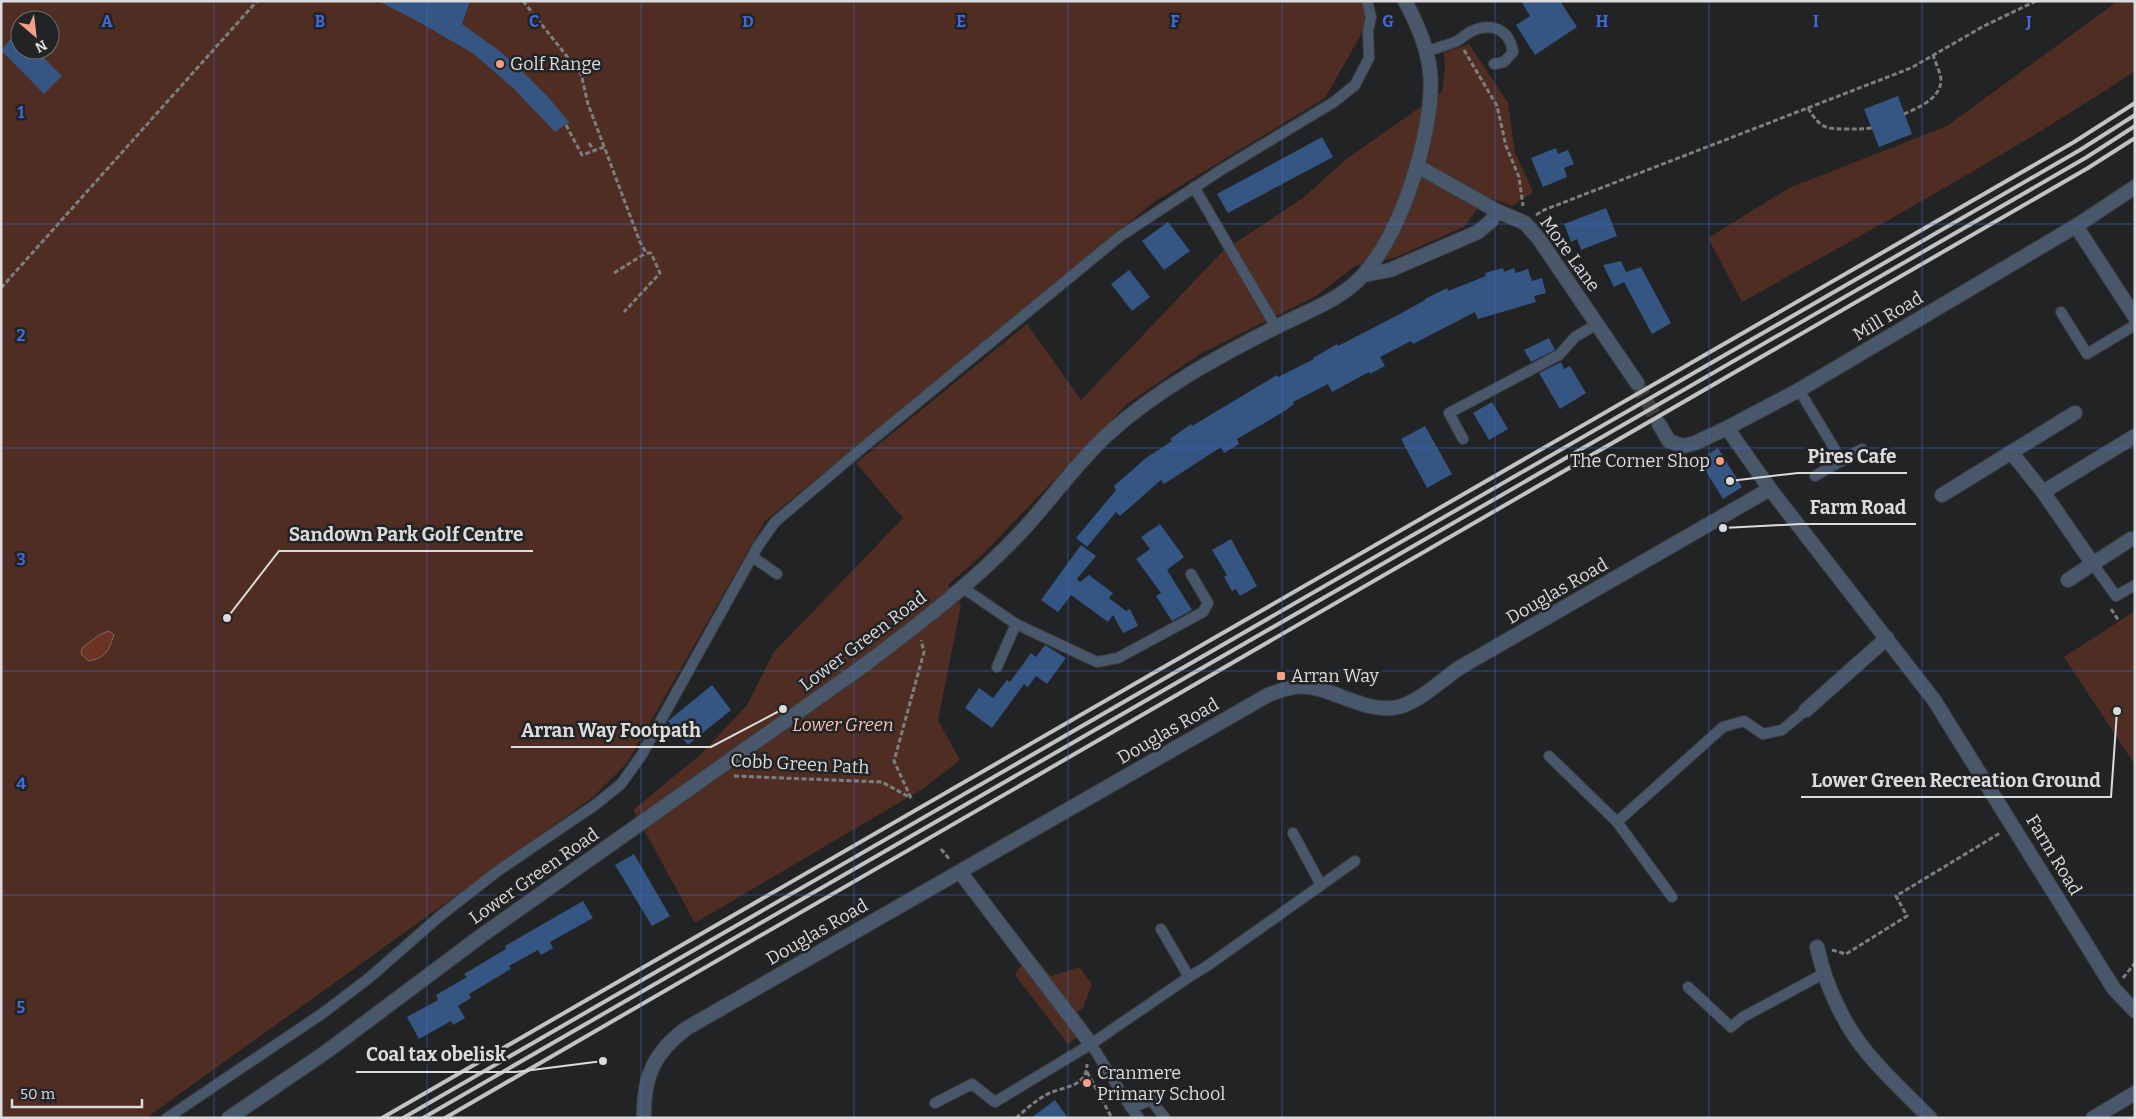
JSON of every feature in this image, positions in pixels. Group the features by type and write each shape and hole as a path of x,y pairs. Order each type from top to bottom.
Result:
{"street":[{"path":"1276,327 1324,304 1348,289 1364,275 1393,230 1417,166 1427,124 1431,85 1427,51 1420,28 1404,1"},
{"name":"More Lane","path":"1417,166 1498,211 1525,223 1539,238 1638,383"},
{"name":"Mill Road","path":"1659,424 1669,440 1683,446 1695,443 1727,428 1799,390 2076,226 2135,187"},
{"path":"1364,275 1390,270 1478,232 1491,221 1498,211"},
{"path":"2076,226 2134,316"},
{"name":"Lower Green Road","path":"230,1118 326,1052 466,947 859,669 963,588 1021,531 1090,452 1121,423 1204,366 1276,327"},
{"path":"1942,495 2075,413"},
{"name":"Farm Road","path":"1727,428 1770,489 1934,700 2114,989 2135,1012"},
{"path":"2043,492 2135,436"},
{"path":"2011,452 2043,492 2092,564"},
{"name":"Douglas Road","path":"644,1118 645,1093 649,1074 659,1055 671,1040 687,1028 1268,695 1288,688 1307,687 1326,690 1366,705 1382,708 1400,706 1419,697 1460,668 1770,489"},
{"path":"2068,580 2131,538"},
{"path":"1806,710 1887,638"},
{"path":"960,872 1086,1047"},
{"path":"1817,947 1823,974 1856,1037 1874,1062 1930,1118"},
{"path":"2093,1118 2135,1092"}],"lane":[{"path":"168,1118 323,1012 369,978 440,916 499,870 595,806 621,784 641,756 758,546 775,522 1119,237 1194,187 1327,107 1355,85 1369,58 1368,31 1371,18 1367,1"},
{"path":"1427,51 1457,41 1470,32 1489,28 1500,30 1511,40 1513,52 1504,62 1494,64"},
{"path":"1194,187 1276,327"},
{"path":"2061,312 2087,354 2134,316"},
{"path":"1463,440 1450,413 1559,355 1575,337 1597,324"},
{"path":"1799,390 1842,461"},
{"path":"1815,476 1862,449"},
{"path":"753,556 778,574"},
{"path":"2092,564 2116,596 2135,585"},
{"path":"963,588 1016,624 1097,662 1118,658 1203,612 1208,603 1191,574"},
{"path":"997,667 1016,624"},
{"path":"1617,822 1723,727 1744,721 1763,734 1782,730 1806,710"},
{"path":"1549,756 1617,822 1672,897"},
{"path":"1293,833 1321,885"},
{"path":"936,1103 972,1084 995,1102 1086,1047 1207,966 1355,861"},
{"path":"1161,929 1189,977"},
{"path":"1688,988 1731,1027 1743,1018 1823,974"},
{"path":"1086,1047 1139,1118"},
{"path":"1131,1108 1151,1100 1165,1118"}],"path":[{"path":"1,288 257,1"},
{"path":"523,1 581,74 588,104 640,242 646,253"},
{"path":"1457,41 1469,56 1497,106 1506,146 1520,177 1525,223 1544,210 1911,68 1982,27 2036,1"},
{"path":"1904,114 1925,105 1938,91 1941,76 1932,55"},
{"path":"1808,108 1815,121 1828,129 1860,130 1872,128"},
{"path":"566,125 582,156 604,147"},
{"path":"589,143 594,151"},
{"path":"614,273 646,253 651,253 660,273 624,312"},
{"name":"Cobb Green Path","path":"712,773 739,777 882,782 911,798 894,761 924,652 917,625"},
{"path":"1817,947 1846,954 1907,916 1896,896 2013,825"},
{"path":"1086,1047 1087,1072 1112,1118"},
{"path":"1016,1118 1045,1096 1071,1088 1087,1072"}],"green space":[{"path":"1,1 1366,1 1371,17 1325,98 1154,202 765,521 627,763 592,798 146,1118 1,1118"},
{"path":"2118,1 2135,1 2135,71 1990,161 1742,302 1708,238 1789,188 1947,126"},
{"name":"Lower Green","path":"1469,44 1508,103 1515,152 1533,192 1512,206 1490,198 1476,210 1464,227 1394,258 1355,266 1316,296 1200,354 1127,404 981,556 948,585 961,605 938,720 960,760 924,788 695,923 633,810 701,754 747,705 774,652 903,518 856,463 1027,324 1081,400 1223,251 1303,198 1345,160 1442,92 1445,70 1444,53"},
{"path":"2135,611 2135,765 2064,657"},
{"path":"1036,959 1051,976 1079,967 1092,984 1083,1008 1077,1012 1086,1025 1078,1037 1068,1044 1015,975 1020,967"}],"shaded area":[{"path":"109,631 114,635 108,649 100,658 89,661 81,654 82,648 99,635"}],"building":[{"name":"Golf Range","path":"378,1 470,1 462,24 501,52 548,97 569,122 555,132 514,89 474,54"},
{"path":"1521,1 1560,1 1577,27 1535,55 1516,25 1530,16"},
{"path":"10,40 10,59 1,50"},
{"path":"11,60 46,60 62,76 44,94"},
{"path":"1898,96 1912,134 1879,147 1864,109"},
{"path":"1322,137 1333,157 1228,213 1217,194"},
{"path":"1556,148 1558,154 1568,150 1574,164 1564,168 1567,177 1543,187 1531,158"},
{"path":"1606,208 1617,236 1581,250 1577,239 1571,242 1564,224"},
{"path":"1168,222 1190,251 1164,270 1142,241"},
{"path":"1621,261 1626,272 1641,267 1671,323 1652,334 1624,282 1614,287 1603,265"},
{"path":"1503,268 1504,272 1514,268 1516,273 1528,269 1532,281 1542,278 1546,293 1534,296 1536,302 1478,319 1475,312 1413,344 1411,341 1380,357 1385,366 1370,374 1369,372 1332,392 1328,384 1293,402 1294,404 1283,412 1237,439 1239,444 1224,453 1221,447 1164,484 1161,480 1120,516 1116,512 1087,547 1076,538 1116,490 1114,486 1146,458 1172,441 1170,439 1191,424 1192,426 1277,375 1278,377 1314,359 1337,344 1338,346 1447,288 1448,291 1486,276 1485,273"},
{"path":"1129,270 1150,297 1132,311 1111,284"},
{"path":"1549,338 1555,350 1531,362 1524,350"},
{"path":"1561,362 1564,369 1570,366 1586,393 1560,409 1539,373"},
{"path":"1492,402 1508,429 1489,440 1473,413"},
{"path":"1425,426 1452,474 1427,488 1401,439"},
{"path":"1718,448 1742,487 1723,499 1699,460"},
{"path":"1160,524 1184,557 1167,570 1192,610 1172,621 1156,596 1161,593 1136,559 1150,549 1141,537"},
{"path":"1231,539 1257,586 1240,596 1236,589 1232,591 1224,577 1227,575 1212,550"},
{"path":"1081,545 1096,556 1077,579 1080,582 1089,575 1113,593 1109,598 1126,611 1130,609 1138,626 1123,633 1113,615 1108,622 1071,595 1058,612 1041,600"},
{"path":"1045,645 1066,658 1047,684 1036,676 1028,687 1024,684 992,728 965,708 979,688 993,698 1007,680 1010,682 1031,653 1036,657"},
{"path":"712,685 731,710 688,745 668,721"},
{"path":"634,854 670,916 652,926 615,865"},
{"path":"583,901 593,918 550,942 553,948 541,955 538,950 509,966 511,969 469,994 471,998 458,1006 465,1018 453,1025 451,1021 419,1039 407,1017 438,1000 436,995 467,977 464,974 506,949 505,946"},
{"name":"Cranmere Primary School","path":"1055,1100 1068,1118 1031,1118"}],"tunnel":[{"path":"1637,383 1659,424"}],"railway":[{"path":"382,1118 2074,142 2135,103"},
{"path":"403,1118 2080,150 2135,115"},
{"path":"423,1118 2087,157 2135,126"},
{"path":"445,1118 2088,168 2135,138"}],"place":[{"name":"Golf Range","path":"500,64"},
{"name":"The Corner Shop","path":"1720,461"},
{"name":"Pires Cafe","path":"1730,481"},
{"name":"Farm Road","path":"1723,528"},
{"name":"Sandown Park Golf Centre","path":"227,618"},
{"name":"Arran Way","path":"1281,676"},
{"name":"Arran Way Footpath","path":"783,709"},
{"name":"Lower Green Recreation Ground","path":"2117,711"},
{"name":"Coal tax obelisk","path":"603,1061"},
{"name":"Cranmere Primary School","path":"1087,1083"}]}
